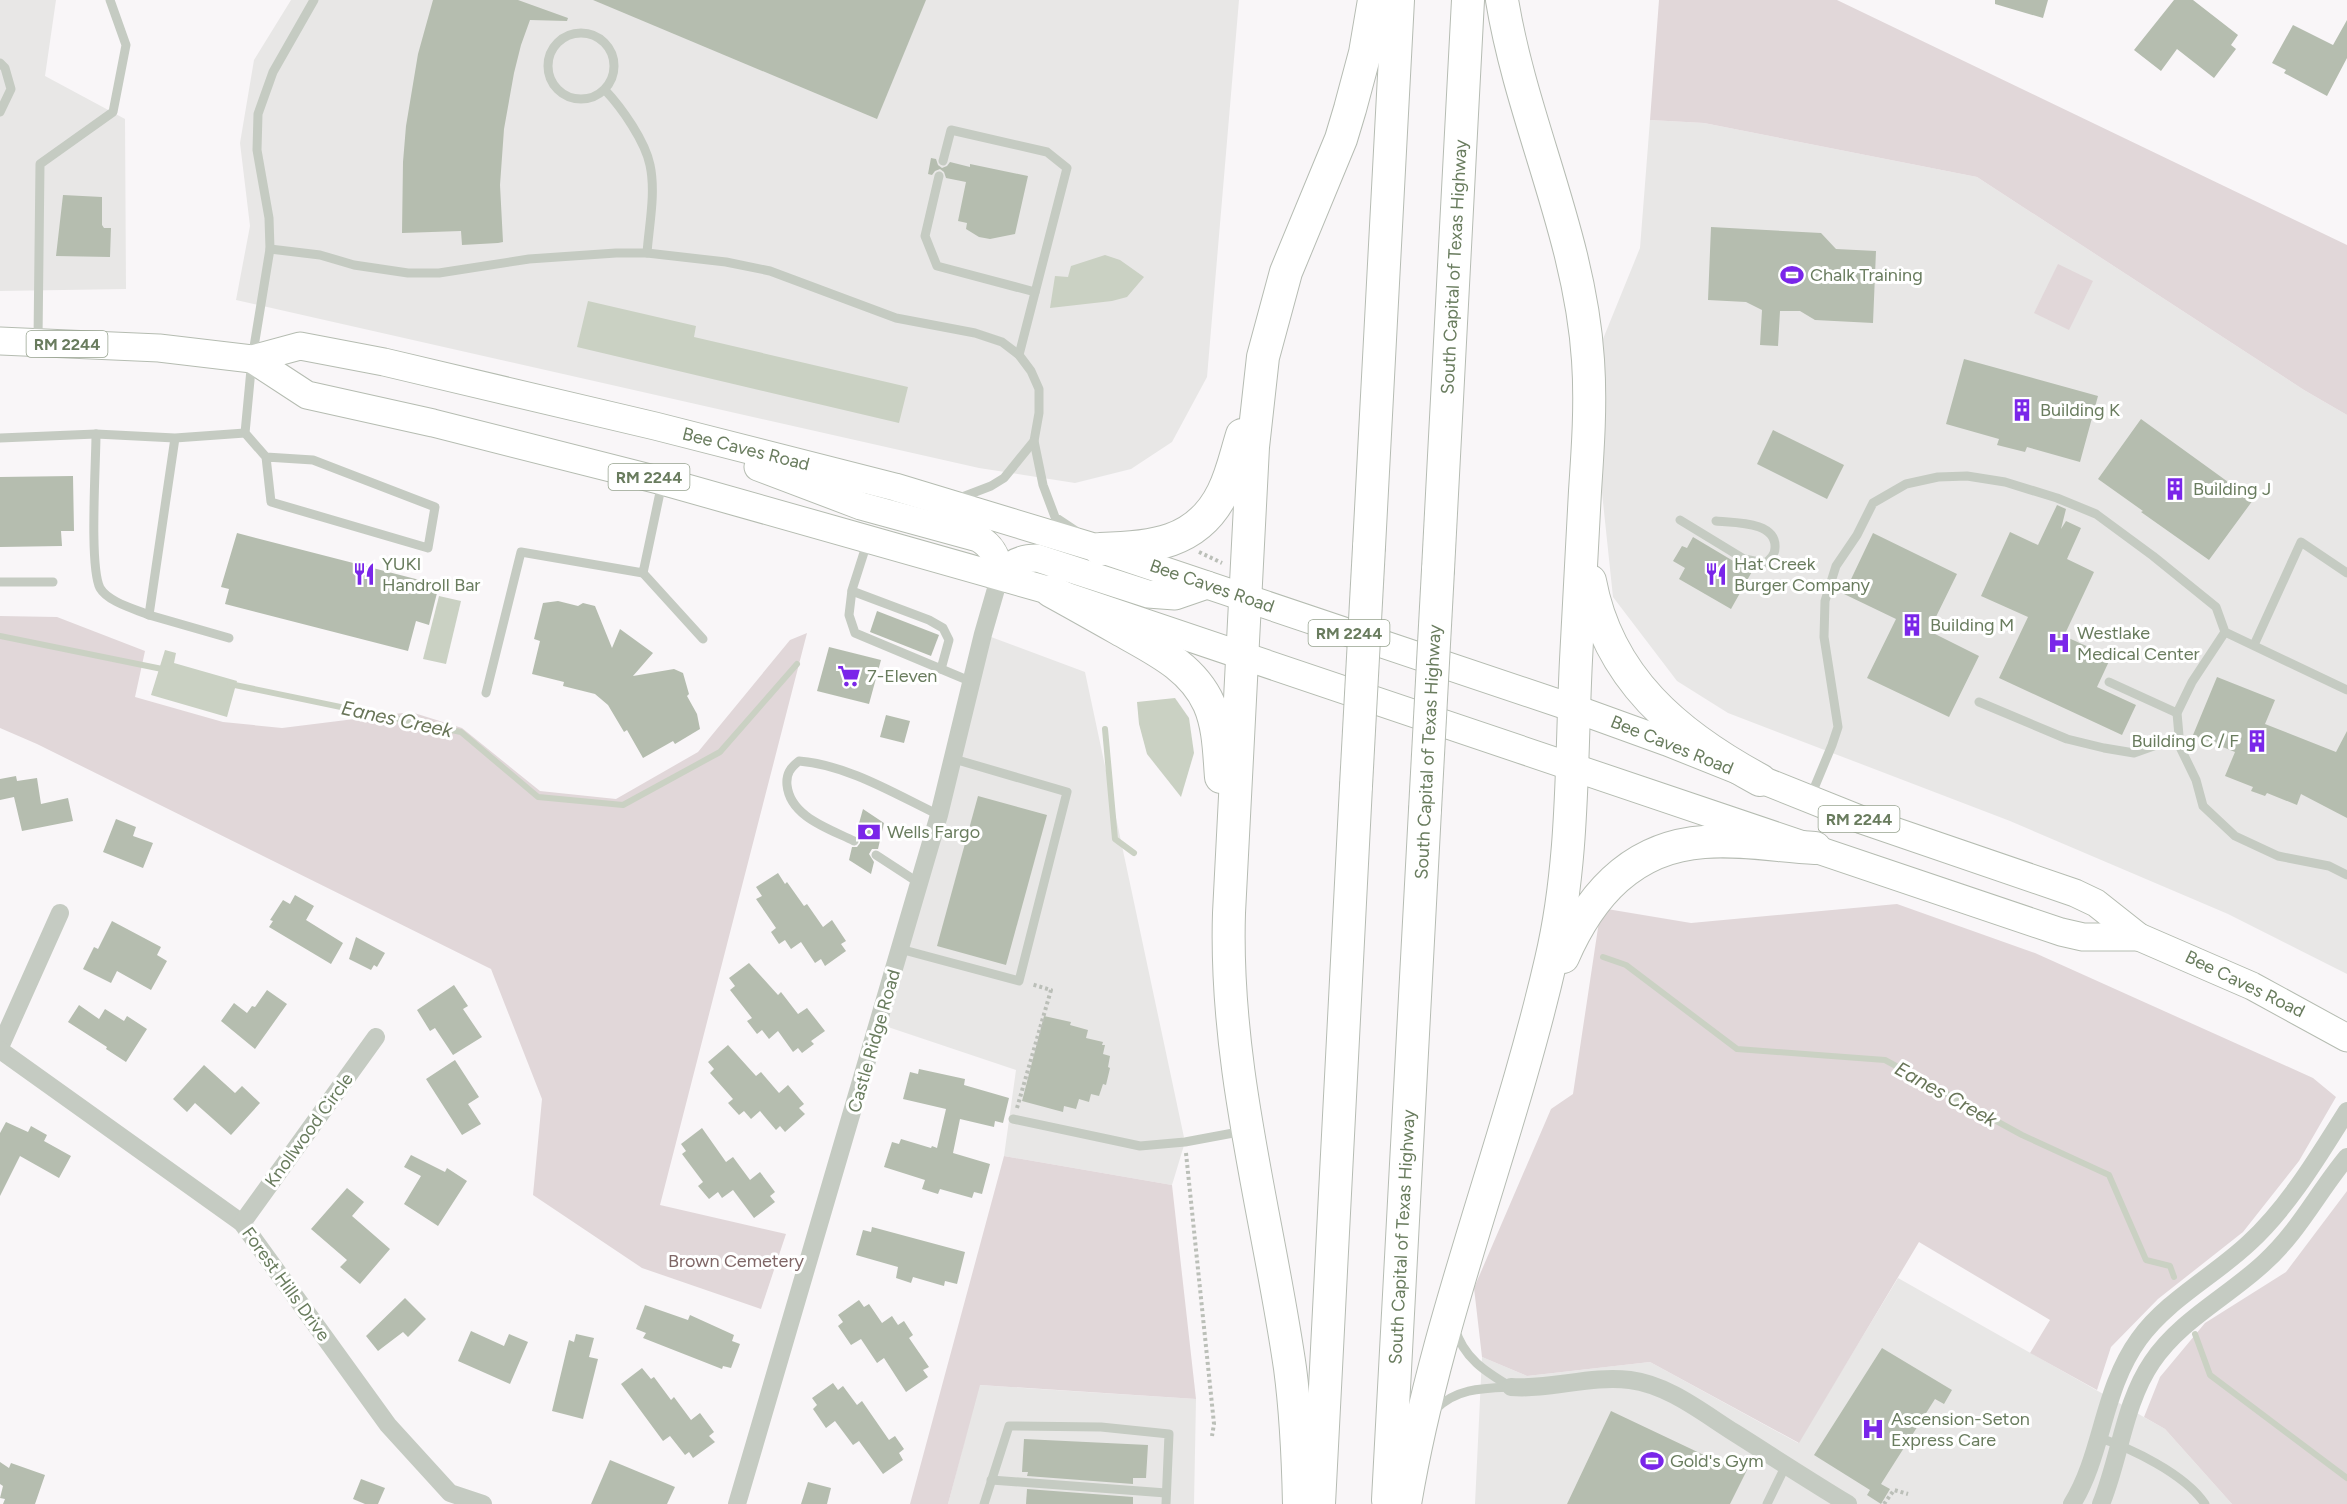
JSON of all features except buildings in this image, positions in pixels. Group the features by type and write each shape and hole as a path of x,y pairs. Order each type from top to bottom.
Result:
{"highway":[{"path":"1299,1504 1290,1370 1235,1054 1229,996 1228,948 1231,877 1253,447 1260,376 1270,326 1286,272 1350,109 1365,53 1374,0"},
{"path":"1319,1504 1398,0"},
{"name":"South Capital of Texas Highway","path":"1388,1504 1468,0"},
{"path":"1405,1504 1416,1443 1452,1304 1538,1013 1555,944 1561,903 1571,767 1589,391 1582,306 1571,250 1514,58 1502,0"},
{"path":"1100,549 1160,544 1186,533 1203,520 1216,505 1226,485 1260,376"},
{"path":"1583,532 1596,609 1609,642 1626,672 1653,703 1691,736 1728,763 1760,780"},
{"path":"1051,591 1171,660 1183,668 1200,687 1210,706 1216,727 1231,877"},
{"path":"1538,1013 1572,935 1586,911 1610,884 1642,861 1670,848 1705,841 1815,848"}],"main road":[{"name":"Bee Caves Road","path":"0,341 159,348 252,359 300,346 384,362 655,426 948,502 1100,549 1573,708 1658,739 1809,800 2075,893 2096,903 2139,937 2252,986 2347,1038"},
{"name":"Bee Caves Road","path":"252,359 307,394 433,423 662,481 1051,591 2061,932 2084,937 2139,937"},
{"path":"655,426 850,502 978,538 986,543 997,558 1000,575"},
{"path":"1000,575 1018,561 1037,558 1148,594 1175,596 1207,585"}],"street":[{"name":"Castle Ridge Road","path":"737,1504 939,815 1000,575"},
{"path":"0,1048 60,912"},
{"name":"Knollwood Circle","path":"242,1223 376,1037"},
{"name":"Forest Hills Drive","path":"0,1048 242,1223 388,1425 450,1498 483,1504"},
{"path":"2072,1504 2083,1484 2115,1383 2140,1337 2164,1311 2235,1256 2262,1231 2285,1203 2347,1111"},
{"path":"2101,1504 2144,1377 2161,1350 2181,1329 2253,1273 2279,1248 2305,1217 2347,1157"},
{"path":"1511,1387 1538,1387 1603,1380 1641,1382 1679,1399 1848,1504"}],"lane":[{"path":"38,343 40,164 113,112 126,45 110,0"},
{"path":"266,457 313,460 435,507 428,548 271,502 266,457 245,433 252,359 270,249 268,218 257,150 258,114 273,72 314,0"},
{"path":"581,33 594,35 605,42 612,53 615,66 612,79 605,90 594,98 581,100 568,98 557,90 550,80 547,66 550,54 557,43 568,35 581,33"},
{"path":"0,63 5,68 11,89 0,112"},
{"path":"605,90 620,106 650,164 651,200 647,253"},
{"path":"943,161 951,130 1047,152 1067,168 1019,355"},
{"path":"939,176 925,236 937,266 1035,292"},
{"path":"270,249 320,255 354,265 408,273 439,273 570,255 647,253 726,262 770,271 896,318 975,333 1002,342 1019,355 1031,371 1039,389 1039,413 1034,441 1043,485 1055,517 1100,549"},
{"path":"0,438 96,434 175,438 245,433"},
{"path":"96,434 95,566 100,588 110,597 149,615 229,638"},
{"path":"149,615 175,438"},
{"path":"948,502 991,486 1004,478 1034,441"},
{"path":"1809,800 1838,727 1824,637 1825,601 1836,566 1857,535 1873,503 1906,484 1938,477 1967,476 2016,485 2096,514 2153,556 2216,608 2225,632 2347,690"},
{"path":"644,573 662,481"},
{"path":"1680,520 1744,559 1766,562 1771,559 1776,550 1775,543 1772,535 1766,529 1716,520"},
{"path":"869,538 852,591 849,615 855,633 972,682"},
{"path":"2254,645 2301,542 2347,573"},
{"path":"486,693 521,552 644,573 703,639"},
{"path":"0,582 53,582"},
{"path":"852,591 929,620 943,628 949,640 941,669"},
{"path":"2225,632 2192,682 2177,713 2180,747 2196,780 2203,806 2235,836 2278,856 2329,866 2347,875"},
{"path":"2109,682 2177,713"},
{"path":"1979,702 2067,739 2104,748 2134,753 2179,737"},
{"path":"900,949 1019,981 1067,792 954,759"},
{"path":"854,841 814,821 797,809 788,793 786,777 790,768 799,761 814,763 867,781 939,815"},
{"path":"876,855 919,883"},
{"path":"1013,1119 1140,1146 1185,1142 1248,1131"},
{"path":"1452,1304 1455,1331 1464,1350 1477,1365 1511,1387"},
{"path":"1416,1443 1432,1413 1451,1396 1478,1389 1511,1387"},
{"path":"984,1504 1009,1426 1101,1427 1169,1434 1166,1504"},
{"path":"2097,1437 2120,1444 2177,1477 2205,1504"},
{"path":"1767,1504 1786,1465"},
{"path":"991,1480 1166,1492"}],"path":[{"path":"1195,550 1231,567"},
{"path":"1013,1119 1051,990 1019,981"},
{"path":"1185,1142 1214,1424 1212,1436"},
{"path":"1884,1504 1894,1490 1908,1494"}],"shaded area":[{"path":"0,0 56,0 45,76 125,119 126,289 0,291"},
{"path":"291,0 1239,0 1207,377 1172,442 1131,469 1075,483 979,468 236,300 250,226 240,143 254,60"},
{"name":"Westlake Medical Center","path":"1650,120 1704,123 1977,177 2304,390 2347,415 2347,974 2228,914 2010,821 1728,713 1677,681 1613,597 1601,483 1606,405 1603,339 1640,248"},
{"path":"1105,255 1120,260 1144,277 1127,297 1112,301 1050,308 1055,276 1068,277 1071,266"},
{"path":"588,301 696,326 694,337 908,387 899,423 577,347"},
{"path":"439,596 461,601 446,664 423,659"},
{"path":"983,634 1085,672 1185,1142 1172,1185 1004,1156 1016,1070 879,1024"},
{"path":"165,650 176,653 174,663 237,681 227,717 151,695"},
{"path":"1175,698 1189,718 1194,753 1181,797 1147,754 1139,724 1137,702"},
{"path":"1898,1278 2165,1429 2232,1504 1475,1504 1482,1357 1527,1376 1650,1362 1798,1443"},
{"path":"979,1385 1196,1399 1194,1504 948,1504"}],"green space":[{"path":"1659,0 1837,0 2347,245 2347,415 2304,390 1977,177 1704,123 1650,120"},
{"path":"2058,264 2093,281 2069,330 2034,313"},
{"name":"Brown Cemetery","path":"0,616 57,617 145,651 135,697 223,722 282,728 411,712 462,728 540,791 616,799 698,752 790,640 807,633 660,1205 786,1234 761,1309 642,1268 533,1195 542,1099 491,969 37,744 0,728"},
{"path":"1897,904 2035,953 2313,1078 2336,1097 2299,1161 2243,1232 2158,1299 2111,1347 2097,1390 2030,1353 2050,1320 1919,1242 1799,1443 1650,1362 1527,1376 1482,1357 1474,1288 1551,1109 1573,1094 1601,908 1691,923"},
{"path":"1004,1156 1172,1185 1196,1399 980,1385 948,1504 910,1504"},
{"path":"2347,1191 2347,1504 2232,1504 2165,1429 2144,1417 2160,1377 2205,1323 2286,1272"}],"waterway":[{"name":"Eanes Creek","path":"0,636 167,670"},
{"name":"Eanes Creek","path":"230,684 461,732 538,797 623,805 720,752 797,664"},
{"name":"Eanes Creek","path":"1105,729 1115,839 1134,853"},
{"name":"Eanes Creek","path":"1603,957 1626,965 1737,1049 1885,1060 2022,1135 2109,1175 2146,1260 2170,1266 2174,1277"},
{"name":"Eanes Creek","path":"2195,1334 2210,1375 2347,1478"}],"place":[{"name":"Chalk Training","path":"1792,275"},
{"name":"Building K","path":"2022,410"},
{"name":"Building J","path":"2175,489"},
{"name":"YUKI Handroll Bar","path":"364,574"},
{"name":"Hat Creek Burger Company","path":"1716,574"},
{"name":"Building M","path":"1912,625"},
{"name":"Westlake Medical Center","path":"2059,643"},
{"name":"7-Eleven","path":"849,676"},
{"name":"Building C / F","path":"2257,741"},
{"name":"Wells Fargo","path":"869,832"},
{"name":"Ascension-Seton Express Care","path":"1873,1429"},
{"name":"Gold's Gym","path":"1652,1461"}]}
